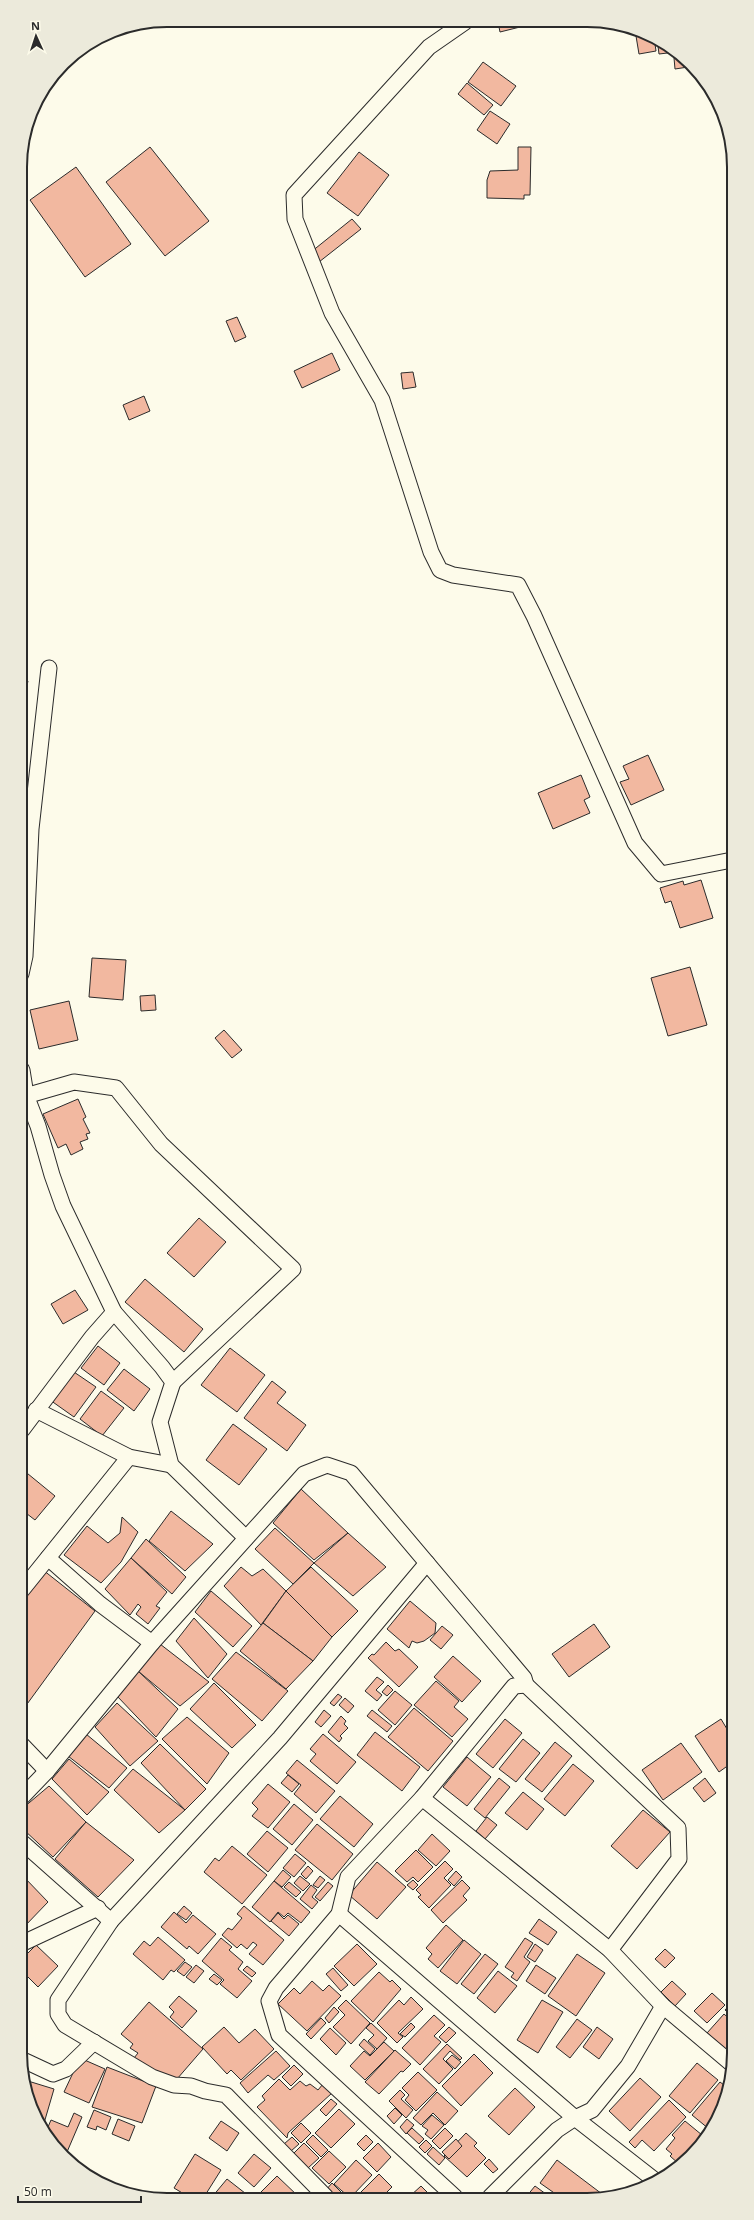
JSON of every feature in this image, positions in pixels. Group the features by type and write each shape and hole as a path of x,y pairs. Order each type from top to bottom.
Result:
{"street":[{"path":"458,27 429,47 294,195 296,219 332,313 382,400 431,552 440,570 453,575 518,585 534,616 635,844 661,874 727,861"},
{"path":"27,902 31,829 49,668"},
{"path":"27,1095 74,1082 116,1088 161,1144 293,1269 173,1382 160,1422 170,1465"},
{"path":"27,1102 38,1126 52,1175 63,1206 114,1312 162,1367 173,1382"},
{"path":"27,1423 114,1312"},
{"path":"36,1410 129,1457 170,1465 246,1538"},
{"path":"27,1584 129,1457"},
{"path":"27,1792 47,1771 152,1643 304,1474 327,1465 351,1473 524,1678 526,1685 678,1828 678,1859 610,1950"},
{"path":"48,1558 100,1604 152,1643"},
{"path":"322,2193 226,2095 205,2091 191,2086 174,2085 152,2077 65,2025 58,2014 58,2000 111,1920 280,1738 427,1563"},
{"path":"451,2193 279,2035 269,2001 276,1988 339,1914 348,1877 422,1798 514,1686 526,1685"},
{"path":"27,1750 47,1771"},
{"path":"422,1798 610,1950 663,2006 727,2060"},
{"path":"27,1846 111,1920"},
{"path":"27,1941 98,1908"},
{"path":"339,1914 647,2179"},
{"path":"494,2193 556,2130 575,2118 592,2110 628,2066 663,2006"},
{"path":"28,2062 53,2074 66,2069 94,2042"}],"building":[{"path":"499,27 520,27 500,32"},
{"path":"636,36 655,45 656,51 639,54"},
{"path":"658,47 668,53 659,54"},
{"path":"674,58 685,67 675,69"},
{"path":"483,62 516,86 501,106 468,82"},
{"path":"467,83 493,105 484,115 458,94"},
{"path":"490,111 510,124 497,144 477,130"},
{"path":"150,147 209,221 165,256 106,182"},
{"path":"518,147 531,147 530,195 524,195 524,199 487,198 487,180 490,171 518,170"},
{"path":"359,152 389,175 358,216 327,193"},
{"path":"76,167 131,244 85,277 30,200"},
{"path":"352,219 361,229 319,262 311,252"},
{"path":"237,317 246,337 235,342 226,321"},
{"path":"332,353 340,370 302,388 294,371"},
{"path":"413,372 416,387 403,389 401,373"},
{"path":"144,396 150,411 129,420 123,405"},
{"path":"648,755 664,790 631,805 620,782 629,779 623,766"},
{"path":"581,775 590,797 584,800 590,813 553,829 538,793"},
{"path":"701,880 713,918 680,928 671,901 665,903 660,888 683,881 684,885"},
{"path":"92,958 126,960 123,1000 89,997"},
{"path":"690,967 707,1025 668,1036 651,978"},
{"path":"155,995 156,1010 141,1011 140,996"},
{"path":"69,1001 78,1040 39,1049 30,1010"},
{"path":"224,1030 242,1050 232,1058 215,1038"},
{"path":"78,1099 86,1117 83,1119 90,1133 86,1134 88,1139 80,1142 83,1149 71,1155 66,1144 58,1148 43,1114"},
{"path":"199,1218 226,1242 194,1277 167,1253"},
{"path":"145,1279 203,1329 184,1352 125,1302"},
{"path":"75,1290 88,1310 63,1324 51,1304"},
{"path":"98,1346 120,1363 104,1385 81,1368"},
{"path":"230,1348 265,1375 237,1412 201,1385"},
{"path":"124,1369 150,1389 134,1411 107,1390"},
{"path":"71,1370 96,1387 74,1417 50,1400"},
{"path":"272,1381 286,1392 277,1403 306,1425 287,1451 244,1418"},
{"path":"101,1391 124,1408 102,1436 80,1419"},
{"path":"233,1424 267,1449 239,1485 206,1460"},
{"path":"27,1473 55,1496 35,1520 27,1514"},
{"path":"301,1489 348,1533 314,1560 273,1523"},
{"path":"171,1511 213,1544 185,1571 149,1541"},
{"path":"122,1517 138,1532 121,1562 101,1583 64,1555 87,1526 108,1543 120,1533"},
{"path":"275,1528 314,1563 293,1584 255,1549"},
{"path":"348,1533 386,1567 353,1596 314,1563"},
{"path":"146,1539 186,1577 172,1594 131,1558"},
{"path":"131,1558 167,1592 156,1606 160,1608 148,1624 136,1614 141,1607 138,1604 130,1615 105,1589"},
{"path":"241,1567 252,1576 263,1569 286,1591 261,1625 224,1586"},
{"path":"311,1567 358,1611 332,1637 286,1591"},
{"path":"43,1570 95,1611 27,1704 27,1591"},
{"path":"211,1591 252,1626 233,1647 195,1612"},
{"path":"286,1591 332,1637 313,1661 263,1623"},
{"path":"410,1601 436,1623 435,1633 424,1641 417,1643 412,1641 409,1648 387,1629"},
{"path":"194,1618 227,1654 208,1678 176,1641"},
{"path":"263,1623 313,1661 286,1689 240,1651"},
{"path":"594,1624 610,1647 569,1677 552,1654"},
{"path":"442,1626 453,1635 441,1649 430,1640"},
{"path":"386,1642 395,1651 399,1649 418,1667 399,1687 368,1658 372,1654 374,1655"},
{"path":"160,1644 209,1682 180,1706 138,1671"},
{"path":"236,1652 288,1691 262,1721 212,1679"},
{"path":"453,1656 481,1681 462,1702 434,1677"},
{"path":"138,1671 178,1709 156,1737 117,1696"},
{"path":"377,1677 384,1682 376,1690 382,1695 377,1701 365,1691"},
{"path":"436,1681 459,1701 454,1707 468,1719 452,1737 414,1705"},
{"path":"214,1683 256,1725 232,1748 190,1709"},
{"path":"388,1685 393,1690 387,1696 382,1692"},
{"path":"395,1691 412,1705 395,1725 378,1710"},
{"path":"338,1694 342,1697 334,1706 330,1703"},
{"path":"345,1698 354,1706 348,1713 339,1705"},
{"path":"117,1703 158,1741 130,1766 95,1727"},
{"path":"414,1708 453,1741 428,1771 388,1737"},
{"path":"324,1710 331,1716 321,1727 315,1722"},
{"path":"372,1710 392,1726 387,1732 367,1716"},
{"path":"341,1716 346,1721 344,1724 348,1728 340,1736 342,1738 339,1742 328,1732"},
{"path":"187,1717 229,1753 207,1784 162,1739"},
{"path":"505,1719 522,1733 493,1768 476,1754"},
{"path":"721,1719 727,1729 727,1766 719,1772 695,1736"},
{"path":"375,1732 420,1767 402,1791 357,1755"},
{"path":"86,1734 127,1768 109,1788 68,1756"},
{"path":"323,1734 356,1762 337,1784 310,1761 316,1754 310,1749"},
{"path":"523,1739 540,1753 516,1782 499,1769"},
{"path":"555,1742 572,1756 542,1792 525,1779"},
{"path":"681,1743 702,1772 663,1800 642,1770"},
{"path":"160,1744 206,1789 185,1810 141,1763"},
{"path":"467,1757 491,1777 467,1806 443,1787"},
{"path":"69,1759 109,1792 87,1815 52,1779"},
{"path":"297,1760 335,1791 316,1813 294,1794 301,1785 286,1773"},
{"path":"573,1764 594,1781 565,1816 544,1799"},
{"path":"133,1769 185,1810 159,1833 114,1790"},
{"path":"288,1775 299,1784 292,1792 281,1783"},
{"path":"499,1778 510,1787 485,1818 474,1809"},
{"path":"705,1778 716,1793 704,1802 693,1788"},
{"path":"268,1784 290,1802 268,1828 252,1816 258,1809 252,1803"},
{"path":"49,1786 86,1822 53,1857 27,1833 27,1805"},
{"path":"523,1792 544,1809 527,1830 505,1813"},
{"path":"340,1796 373,1824 354,1847 320,1819"},
{"path":"294,1804 313,1820 292,1845 273,1829"},
{"path":"643,1810 670,1832 637,1869 611,1846"},
{"path":"487,1817 497,1825 485,1839 476,1831"},
{"path":"86,1822 134,1860 98,1897 55,1859"},
{"path":"317,1824 353,1854 332,1880 295,1850"},
{"path":"267,1831 288,1848 268,1872 247,1854"},
{"path":"432,1834 450,1851 436,1866 418,1850"},
{"path":"232,1846 267,1875 242,1904 204,1872 215,1858 219,1861"},
{"path":"416,1850 433,1867 418,1882 413,1877 407,1882 395,1871"},
{"path":"295,1854 306,1863 294,1877 283,1868"},
{"path":"445,1861 453,1869 444,1878 451,1885 429,1908 418,1897 421,1895 416,1890"},
{"path":"377,1862 406,1887 377,1919 349,1895"},
{"path":"308,1866 313,1871 306,1879 301,1874"},
{"path":"283,1870 291,1877 282,1887 274,1881"},
{"path":"456,1871 462,1877 454,1886 448,1880"},
{"path":"300,1876 310,1884 303,1891 294,1883"},
{"path":"320,1876 325,1880 318,1888 313,1885"},
{"path":"27,1880 48,1902 27,1924"},
{"path":"413,1880 418,1885 413,1890 407,1885"},
{"path":"462,1880 470,1888 463,1896 467,1900 443,1923 431,1910"},
{"path":"274,1881 310,1912 301,1923 288,1913 284,1917 278,1912 270,1922 252,1907"},
{"path":"289,1882 301,1892 296,1897 284,1887"},
{"path":"328,1882 333,1886 320,1901 315,1897"},
{"path":"311,1885 317,1890 312,1897 318,1902 312,1909 300,1899"},
{"path":"184,1906 192,1913 186,1920 177,1914"},
{"path":"244,1906 284,1940 263,1965 249,1954 257,1945 253,1942 247,1949 241,1944 237,1948 222,1935 228,1928 232,1930 242,1918 237,1914"},
{"path":"174,1912 186,1923 193,1915 216,1934 198,1954 189,1946 187,1949 161,1927"},
{"path":"278,1913 284,1919 288,1915 299,1924 289,1936 271,1921"},
{"path":"539,1919 557,1932 548,1945 529,1933"},
{"path":"446,1925 463,1940 438,1968 428,1959 432,1954 426,1948"},
{"path":"158,1937 185,1960 174,1972 171,1970 163,1980 133,1954 144,1941 150,1946"},
{"path":"221,1938 232,1947 229,1950 243,1962 238,1969 252,1981 237,1998 220,1984 224,1980 202,1961"},
{"path":"525,1938 533,1943 524,1957 530,1962 517,1981 511,1977 514,1973 505,1967"},
{"path":"464,1940 481,1954 457,1984 440,1971"},
{"path":"357,1944 377,1964 354,1986 334,1966"},
{"path":"535,1944 543,1950 535,1962 527,1957"},
{"path":"36,1945 58,1966 38,1987 27,1976 27,1952 28,1953"},
{"path":"665,1949 675,1958 665,1968 655,1959"},
{"path":"485,1954 498,1964 474,1994 461,1984"},
{"path":"577,1954 605,1973 576,2016 548,1996"},
{"path":"185,1962 192,1967 184,1976 177,1971"},
{"path":"196,1965 204,1971 194,1983 186,1977"},
{"path":"536,1965 556,1978 545,1994 526,1981"},
{"path":"247,1966 256,1973 252,1977 243,1970"},
{"path":"333,1968 348,1985 341,1991 326,1974"},
{"path":"498,1971 517,1986 495,2013 477,1998"},
{"path":"379,1972 390,1982 392,1980 401,1989 373,2022 351,2001"},
{"path":"214,1974 222,1980 217,1985 209,1979"},
{"path":"312,1981 323,1991 329,1985 341,1996 307,2031 278,2004 294,1988 300,1994"},
{"path":"672,1981 686,1994 675,2006 661,1992"},
{"path":"712,1993 725,2005 707,2023 694,2011"},
{"path":"179,1996 197,2011 182,2028 170,2017 174,2012 169,2007"},
{"path":"411,1997 423,2009 398,2033 403,2037 397,2043 377,2023 399,2000 404,2005"},
{"path":"346,2000 370,2023 351,2044 333,2027 345,2015 338,2008"},
{"path":"542,2000 563,2012 538,2053 517,2040"},
{"path":"149,2002 203,2049 177,2079 162,2079 134,2058 138,2053 130,2048 133,2044 121,2034"},
{"path":"334,2007 339,2012 329,2023 325,2018"},
{"path":"724,2014 727,2017 727,2050 707,2033"},
{"path":"434,2015 445,2025 434,2036 441,2042 420,2065 402,2048"},
{"path":"321,2018 326,2023 311,2039 306,2034"},
{"path":"577,2019 592,2030 570,2058 556,2047"},
{"path":"371,2023 387,2038 377,2049 368,2041 374,2035 366,2028"},
{"path":"411,2023 415,2027 405,2037 400,2034"},
{"path":"224,2027 239,2043 255,2029 274,2049 241,2080 231,2070 227,2074 202,2047"},
{"path":"449,2027 456,2033 446,2043 439,2037"},
{"path":"597,2027 613,2039 599,2059 583,2047"},
{"path":"330,2028 346,2043 336,2055 320,2039"},
{"path":"364,2039 375,2049 370,2055 359,2045"},
{"path":"384,2042 394,2051 365,2080 350,2066 364,2051 370,2056"},
{"path":"447,2044 462,2058 460,2060 450,2051 443,2059 453,2069 439,2084 423,2069"},
{"path":"395,2050 411,2064 403,2072 401,2071 379,2094 365,2082"},
{"path":"276,2051 290,2066 274,2080 268,2075 248,2093 240,2083"},
{"path":"474,2054 493,2073 461,2106 442,2086"},
{"path":"452,2055 461,2062 455,2069 446,2061"},
{"path":"80,2058 105,2069 89,2103 64,2092"},
{"path":"697,2063 718,2080 690,2113 669,2096"},
{"path":"294,2065 303,2074 291,2086 282,2077"},
{"path":"107,2067 156,2086 142,2123 92,2107"},
{"path":"418,2072 437,2090 416,2111 405,2100 409,2095 402,2088"},
{"path":"640,2078 661,2097 630,2131 609,2111"},
{"path":"279,2079 290,2090 300,2081 306,2086 310,2084 318,2090 323,2084 332,2093 288,2133 287,2138 257,2107 265,2100 262,2096"},
{"path":"30,2082 54,2089 45,2121 34,2098"},
{"path":"720,2082 723,2084 716,2107 706,2126 692,2115"},
{"path":"515,2088 535,2107 509,2135 488,2116"},
{"path":"400,2090 405,2095 401,2099 413,2110 406,2118 389,2101"},
{"path":"437,2092 458,2111 445,2125 433,2113 421,2125 413,2118"},
{"path":"331,2099 337,2104 326,2116 320,2110"},
{"path":"669,2100 686,2117 654,2151 642,2140 635,2148 629,2142"},
{"path":"395,2108 402,2115 394,2124 387,2116"},
{"path":"339,2109 355,2124 331,2148 315,2133"},
{"path":"94,2110 111,2117 106,2130 97,2126 96,2130 87,2127"},
{"path":"74,2113 82,2117 67,2151 48,2127 51,2120 68,2127"},
{"path":"432,2115 444,2125 431,2139 425,2134 428,2130 422,2126"},
{"path":"118,2119 135,2126 129,2141 112,2134"},
{"path":"407,2119 414,2125 406,2134 400,2127"},
{"path":"221,2121 239,2133 227,2151 209,2138"},
{"path":"685,2121 701,2134 676,2161 670,2156 672,2154 666,2149 675,2138 672,2135"},
{"path":"301,2123 311,2133 301,2143 291,2133"},
{"path":"412,2128 424,2139 419,2144 407,2133"},
{"path":"445,2128 453,2136 440,2149 432,2141"},
{"path":"466,2133 477,2143 474,2146 486,2158 467,2177 444,2156"},
{"path":"313,2135 328,2150 321,2157 306,2142"},
{"path":"366,2135 373,2142 364,2151 357,2144"},
{"path":"292,2137 299,2144 291,2151 284,2144"},
{"path":"456,2139 462,2146 449,2159 442,2152"},
{"path":"426,2140 432,2146 425,2153 419,2147"},
{"path":"304,2143 319,2158 308,2168 293,2154"},
{"path":"378,2143 391,2157 377,2172 363,2158"},
{"path":"433,2147 445,2158 439,2165 427,2154"},
{"path":"329,2151 346,2167 329,2184 312,2168"},
{"path":"195,2154 221,2170 207,2193 182,2193 174,2188"},
{"path":"254,2154 271,2168 254,2187 238,2173"},
{"path":"489,2159 498,2169 493,2173 484,2164"},
{"path":"356,2160 372,2175 355,2193 344,2193 334,2184"},
{"path":"557,2160 600,2192 554,2193 540,2183"},
{"path":"379,2174 392,2187 386,2193 360,2193"},
{"path":"277,2176 295,2193 262,2193 261,2192"},
{"path":"227,2179 245,2193 215,2193"},
{"path":"332,2183 342,2193 329,2193 326,2190"},
{"path":"421,2186 428,2193 413,2193"},
{"path":"535,2186 545,2193 529,2193"}]}
